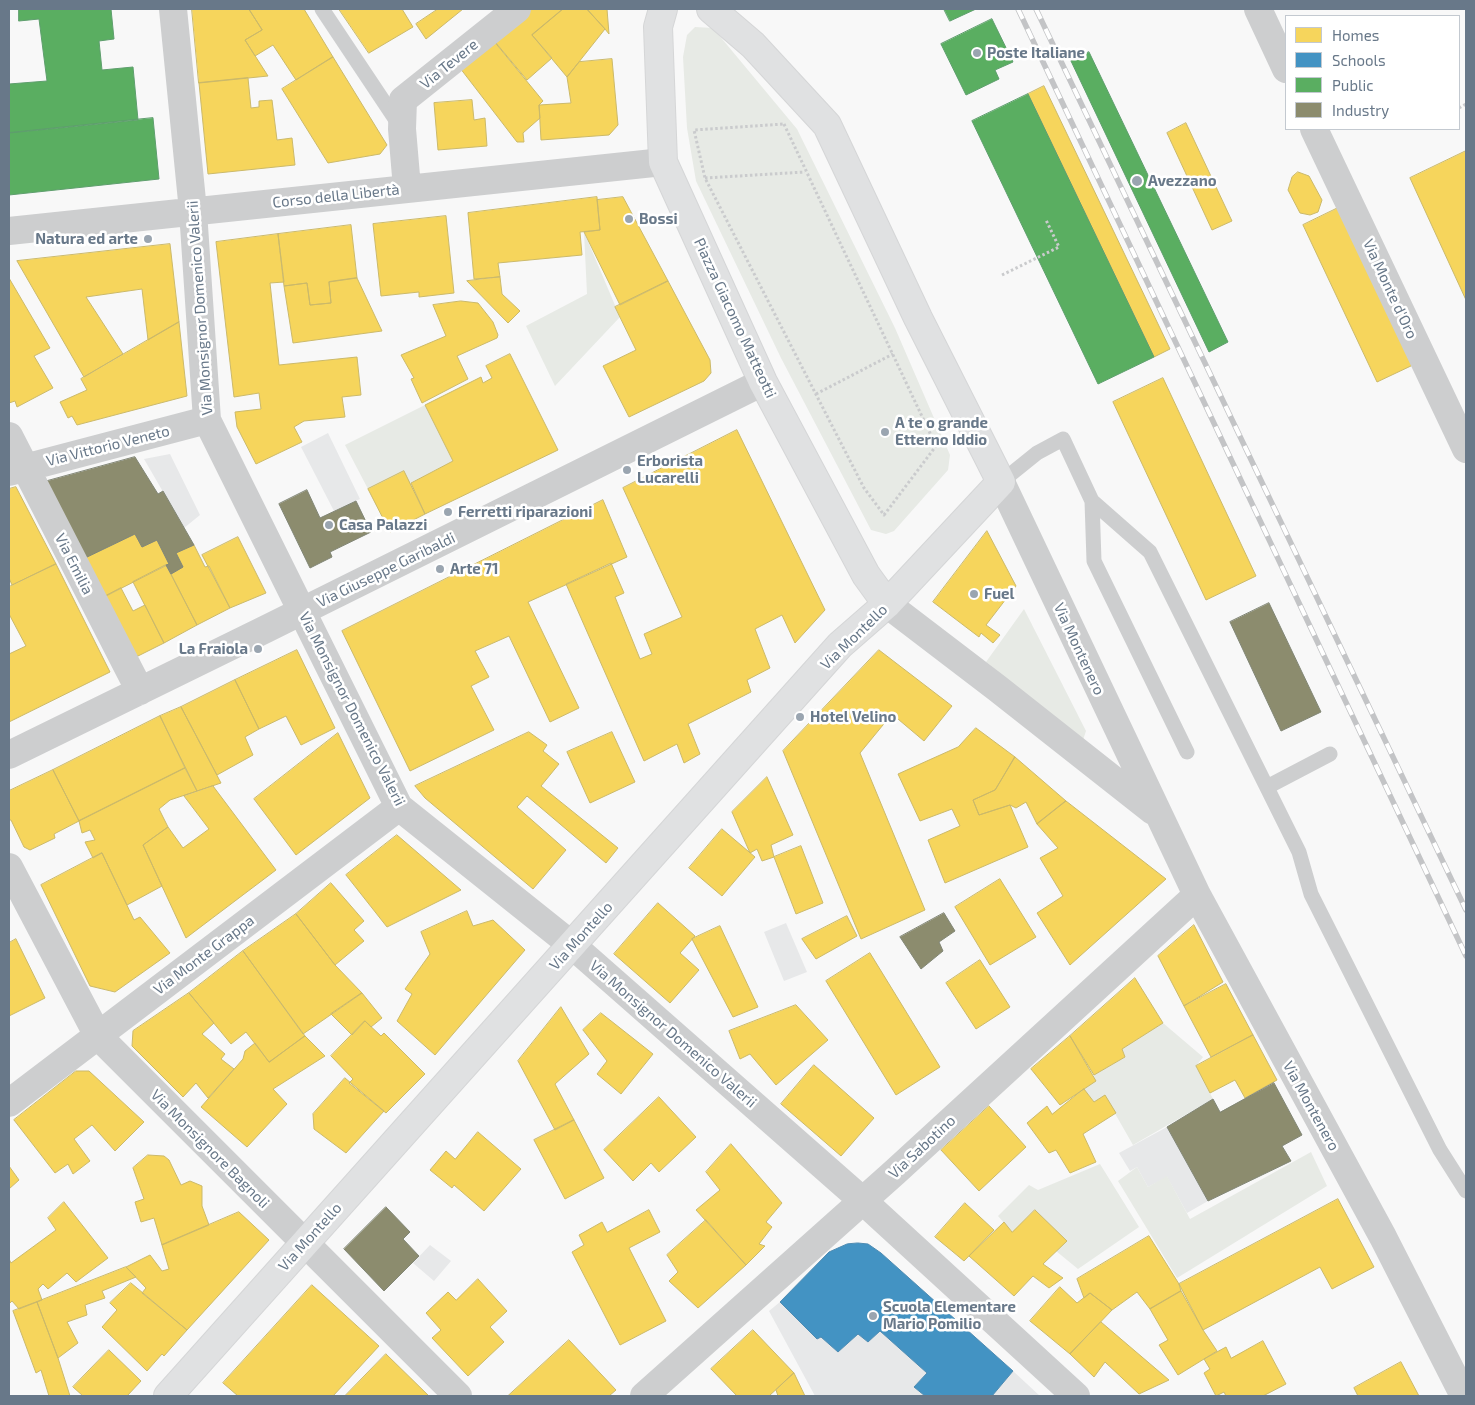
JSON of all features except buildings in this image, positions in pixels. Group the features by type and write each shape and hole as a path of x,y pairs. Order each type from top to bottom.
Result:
{"street":[{"name":"Via Monsignor Domenico Valerii","path":"173,9 193,210 207,420 399,807 573,946 863,1201 1076,1396"},
{"name":"Via Tevere","path":"407,188 402,129 403,100 517,9"},
{"name":"Piazza Giacomo Matteotti","path":"663,9 658,28 663,162 763,382 866,575 887,604"},
{"path":"711,9 753,45 827,126 918,318 1001,482"},
{"path":"1258,9 1285,67"},
{"name":"Via Monte d'Oro","path":"1314,130 1466,449"},
{"name":"Corso della Libertà","path":"9,231 193,210 663,162"},
{"name":"Via Giuseppe Garibaldi","path":"9,754 301,612 763,382"},
{"name":"Via Vittorio Veneto","path":"17,469 207,420"},
{"name":"Via Emilia","path":"9,436 17,469 140,691"},
{"name":"Via Montello","path":"168,1396 509,1014 573,946 840,645 887,604 1001,482"},
{"name":"Via Montenero","path":"1001,482 1158,816 1197,894 1383,1237 1464,1396"},
{"name":"Via Montenero","path":"887,604 997,688 1158,816"},
{"name":"Via Monte Grappa","path":"9,1103 399,807"},
{"name":"Via Monsignore Bagnoli","path":"9,867 98,1036 458,1396"},
{"name":"Via Sabotino","path":"644,1396 863,1201 1197,894"}],"lane":[{"name":"Via Tevere","path":"322,9 402,129"},
{"path":"1001,482 1037,453 1063,439 1092,501 1094,561 1187,752"},
{"path":"1092,501 1150,552 1300,852 1311,894 1440,1150 1466,1191"},
{"path":"1267,787 1330,754"}],"path":[{"path":"784,124 936,446 884,515 864,488 705,178 694,130 784,124"},
{"path":"705,178 805,172"},
{"path":"1002,275 1059,247 1046,220"},
{"path":"816,394 893,354"}],"shaded area":[{"path":"695,27 713,28 797,129 895,328 950,455 948,470 894,531 886,534 871,530 781,358 696,181 687,128 683,57 687,35"},
{"path":"584,232 620,317 555,386 526,326 587,294"},
{"path":"425,405 453,461 410,483 368,489 345,445"},
{"path":"328,433 360,499 334,511 301,447"},
{"path":"170,454 200,515 184,528 144,459"},
{"path":"1024,609 1086,731 1083,740 986,662"},
{"path":"786,923 807,972 784,981 764,932"},
{"path":"1163,1023 1203,1057 1196,1066 1213,1099 1133,1145 1105,1096 1094,1102 1084,1089 1095,1081 1094,1075 1125,1057 1122,1049"},
{"path":"1167,1127 1208,1201 1187,1213 1167,1177 1148,1187 1137,1167 1130,1171 1119,1153"},
{"path":"1311,1152 1327,1186 1177,1278 1118,1181 1137,1167 1148,1187 1167,1176 1190,1219"},
{"path":"1100,1164 1139,1227 1078,1269 1056,1251 1035,1210 1012,1232 998,1216 1029,1185 1038,1190"},
{"path":"430,1245 451,1261 434,1281 413,1263"},
{"path":"780,1302 817,1339 821,1337 838,1352 858,1334 868,1342 880,1331 927,1373 914,1387 925,1396 815,1396 769,1311"},
{"path":"1013,1371 1040,1396 992,1396"}],"railway":[{"path":"1018,9 1466,956"},
{"path":"1036,9 1466,910"}],"place":[{"name":"Poste Italiane","path":"977,53"},
{"name":"Avezzano","path":"1137,181"},
{"name":"Bossi","path":"629,219"},
{"name":"Natura ed arte","path":"148,239"},
{"name":"A te o grande Etterno Iddio","path":"885,432"},
{"name":"Erborista Lucarelli","path":"627,470"},
{"name":"Ferretti riparazioni","path":"448,512"},
{"name":"Casa Palazzi","path":"329,525"},
{"name":"Arte 71","path":"440,569"},
{"name":"Fuel","path":"974,594"},
{"name":"La Fraiola","path":"258,649"},
{"name":"Hotel Velino","path":"800,717"},
{"name":"Scuola Elementare Mario Pomilio","path":"873,1316"}]}
